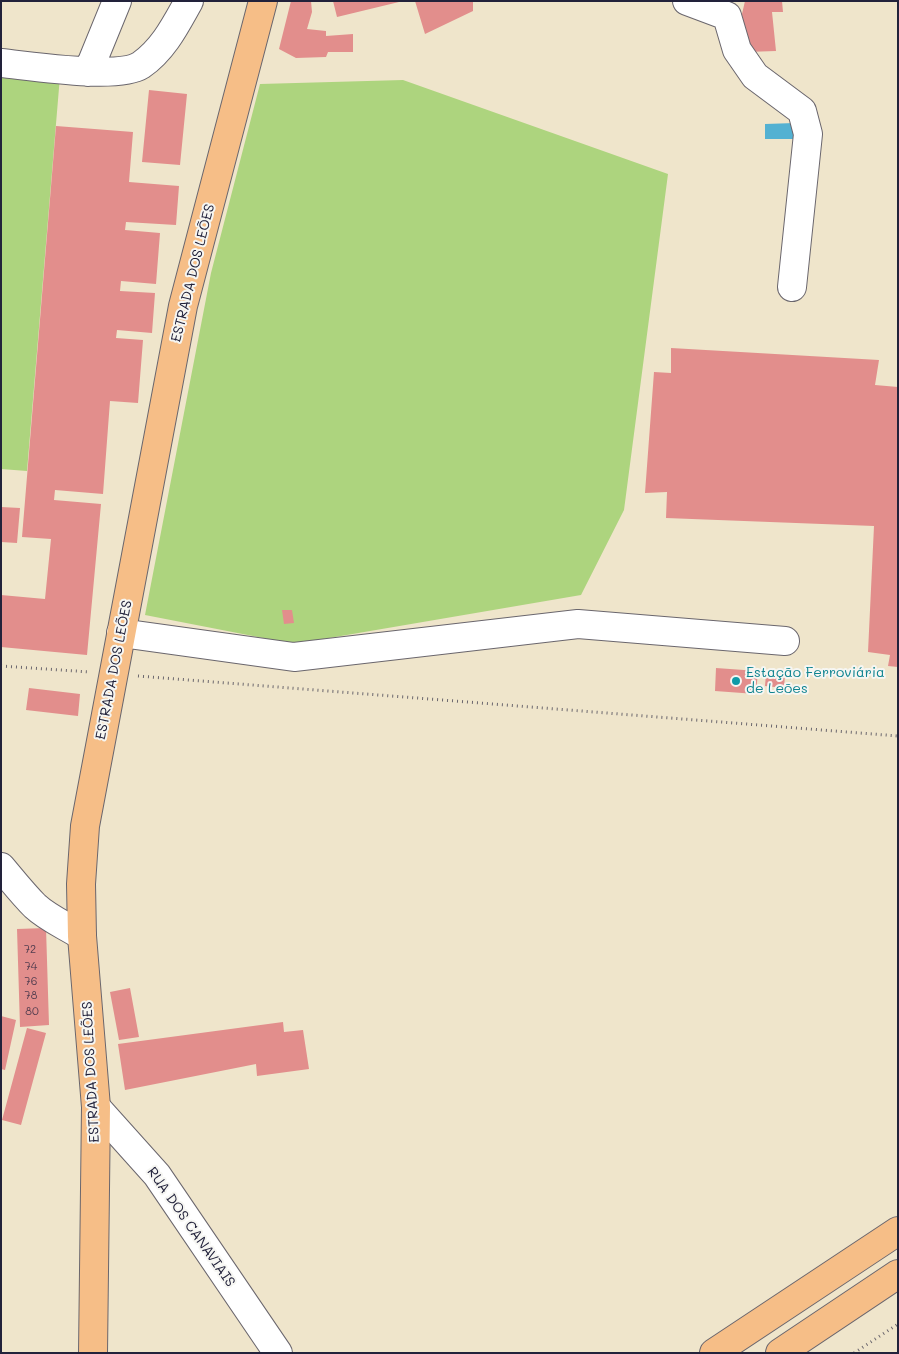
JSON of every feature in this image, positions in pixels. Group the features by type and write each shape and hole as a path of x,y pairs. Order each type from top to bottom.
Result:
{"main road":[{"name":"ESTRADA DOS LEÕES","path":"93,1353 96,1107 82,936 81,884 85,826 183,306 263,1"},
{"path":"714,1353 898,1231"},
{"path":"780,1353 898,1274"}],"street":[{"path":"88,72 117,1"},
{"path":"1,63 109,73 140,66 165,43 189,1"},
{"path":"687,1 727,16 737,50 755,76 802,111 808,134 792,287"},
{"path":"121,633 294,656 578,624 785,641"},
{"path":"1,867 36,907 82,936"},
{"name":"RUA DOS CANAVIAIS","path":"96,1107 157,1175 278,1353"}],"path":[{"path":"1,666 898,736"},
{"path":"854,1353 898,1324"}],"green space":[{"path":"1,73 60,76 27,471 1,469"},
{"path":"403,80 668,174 624,510 581,595 294,644 145,615 211,273 260,84"}],"water":[{"path":"795,123 794,139 765,139 765,124"}],"building":[{"path":"291,1 311,1 312,12 307,29 326,31 326,36 353,34 353,52 328,52 326,57 296,58 279,49"},
{"path":"333,1 399,1 399,2 337,17"},
{"path":"415,1 473,1 473,11 425,34"},
{"path":"745,1 782,1 783,12 772,12 776,51 746,52 742,14"},
{"path":"149,90 187,94 180,165 142,162"},
{"path":"56,126 133,132 129,182 179,186 176,225 126,222 125,230 160,233 156,284 121,281 120,291 155,293 152,333 117,330 116,338 143,340 138,403 110,401 103,494 55,490 54,500 101,504 87,655 1,647 1,595 45,599 51,539 22,537"},
{"path":"671,348 879,360 875,385 898,387 898,667 888,666 890,655 868,652 874,526 666,518 667,492 645,493 654,372 671,373"},
{"path":"1,507 20,508 17,543 1,542"},
{"path":"282,610 292,610 294,623 284,624"},
{"name":"Estação Ferroviária de Leões","path":"716,668 758,671 756,694 715,691"},
{"path":"766,674 785,675 784,688 765,686"},
{"path":"29,688 80,694 78,716 26,710"},
{"path":"46,928 49,1025 20,1027 17,929"},
{"path":"130,988 139,1037 119,1040 110,992"},
{"path":"1,1016 16,1020 5,1070 1,1069"},
{"path":"283,1022 284,1032 303,1030 309,1069 257,1076 256,1064 125,1090 118,1044"},
{"path":"27,1028 46,1033 21,1125 2,1120"}],"place":[{"name":"Estação Ferroviária de Leões","path":"736,681"}]}
